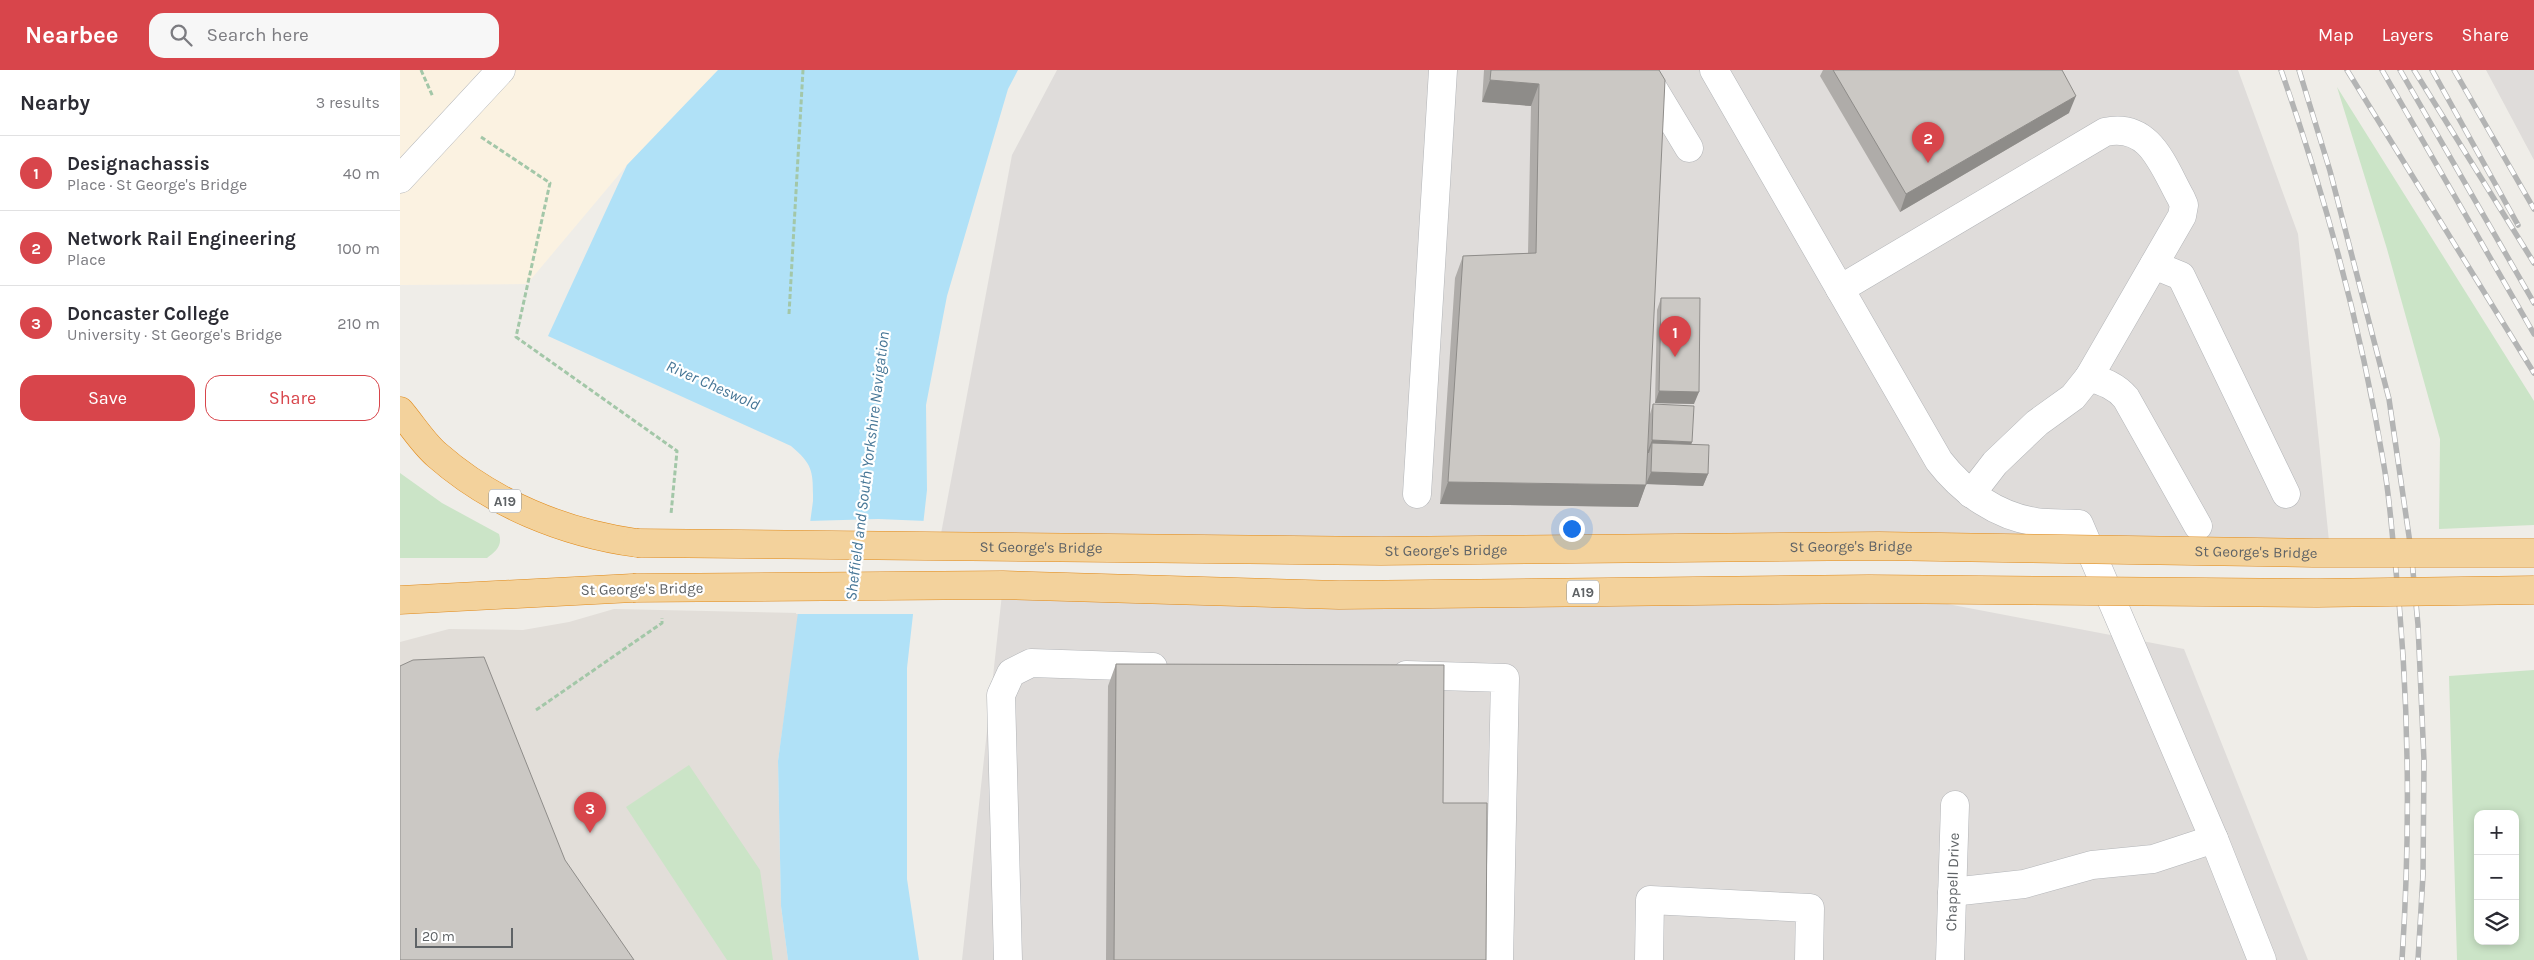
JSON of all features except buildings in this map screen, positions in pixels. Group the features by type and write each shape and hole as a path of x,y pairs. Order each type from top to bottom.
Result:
{"highway":[{"name":"St George's Bridge","path":"400,411 436,454 478,487 551,524 607,539 637,543 1381,551 1879,546 2323,553 2534,553"},
{"name":"St George's Bridge","path":"400,600 633,588 1003,585 1339,595 1869,589 2317,593 2534,590"}],"street":[{"path":"400,179 501,70"},
{"path":"1417,494 1444,70"},
{"path":"1642,70 1689,148"},
{"path":"1714,70 1939,461 1950,475 1970,494 1997,509 2017,517 2036,522 2079,524 2214,839 2262,960"},
{"path":"1840,289 2105,132 2119,129 2133,132 2150,143 2184,205 2182,216 2089,377 2074,397 2036,423 1995,463 1970,494"},
{"path":"2154,265 2181,276 2286,494"},
{"path":"2089,377 2109,384 2119,390 2126,398 2198,526"},
{"path":"1008,960 1001,695 1011,673 1031,663 1179,668"},
{"path":"1377,674 1505,678 1500,960"},
{"name":"Chappell Drive","path":"1950,960 1955,805"},
{"path":"1952,892 2024,884 2092,865 2153,859 2214,839"},
{"path":"1649,960 1650,900 1810,908 1810,960"}],"path":[{"path":"421,70 439,110 550,183 516,337 677,451 671,518"},
{"path":"788,314 803,70"},
{"path":"536,710 662,623 663,613"}],"shaded area":[{"path":"400,70 718,70 627,165 527,284 400,285"},
{"path":"1057,70 2238,70 2298,234 2331,561 940,539 1012,155"},
{"path":"2486,70 2534,70 2534,160"},
{"path":"1003,585 1869,589 2184,649 2308,960 962,960"},
{"path":"614,609 799,613 778,761 781,906 788,960 400,960 400,642 449,629 523,630 569,622"}],"green space":[{"path":"2337,87 2534,401 2534,525 2439,529 2440,439 2387,249"},
{"path":"400,473 442,503 499,534 500,542 498,548 487,558 400,558"},
{"path":"2534,670 2534,960 2457,960 2449,676"},
{"path":"689,765 760,870 773,960 727,960 626,807"}],"water":[{"path":"718,70 1018,70 1008,89 947,296 926,405 927,490 907,668 907,879 919,960 788,960 781,906 778,761 813,501 813,483 808,464 791,446 548,336 627,165"}],"pier":[{"path":"878,519 926,521 916,614 796,614 808,521"}],"railway":[{"path":"2281,70 2328,216 2354,316 2375,416 2387,487 2403,653 2407,756 2407,858 2402,960"},
{"path":"2299,70 2330,171 2389,399 2411,550 2418,625 2424,761 2423,875 2418,960"},
{"path":"2347,70 2534,373"},
{"path":"2382,70 2534,334"},
{"path":"2400,70 2534,303"},
{"path":"2414,70 2534,263"},
{"path":"2432,70 2518,225"},
{"path":"2454,70 2534,209"}],"place":[{"name":"Network Rail Engineering","path":"1928,163"},
{"name":"Designachassis","path":"1675,357"},
{"name":"Doncaster College","path":"590,833"}],"water label":[{"name":"River Cheswold","path":"713,385"},
{"name":"Sheffield and South Yorkshire Navigation","path":"867,466"}]}
